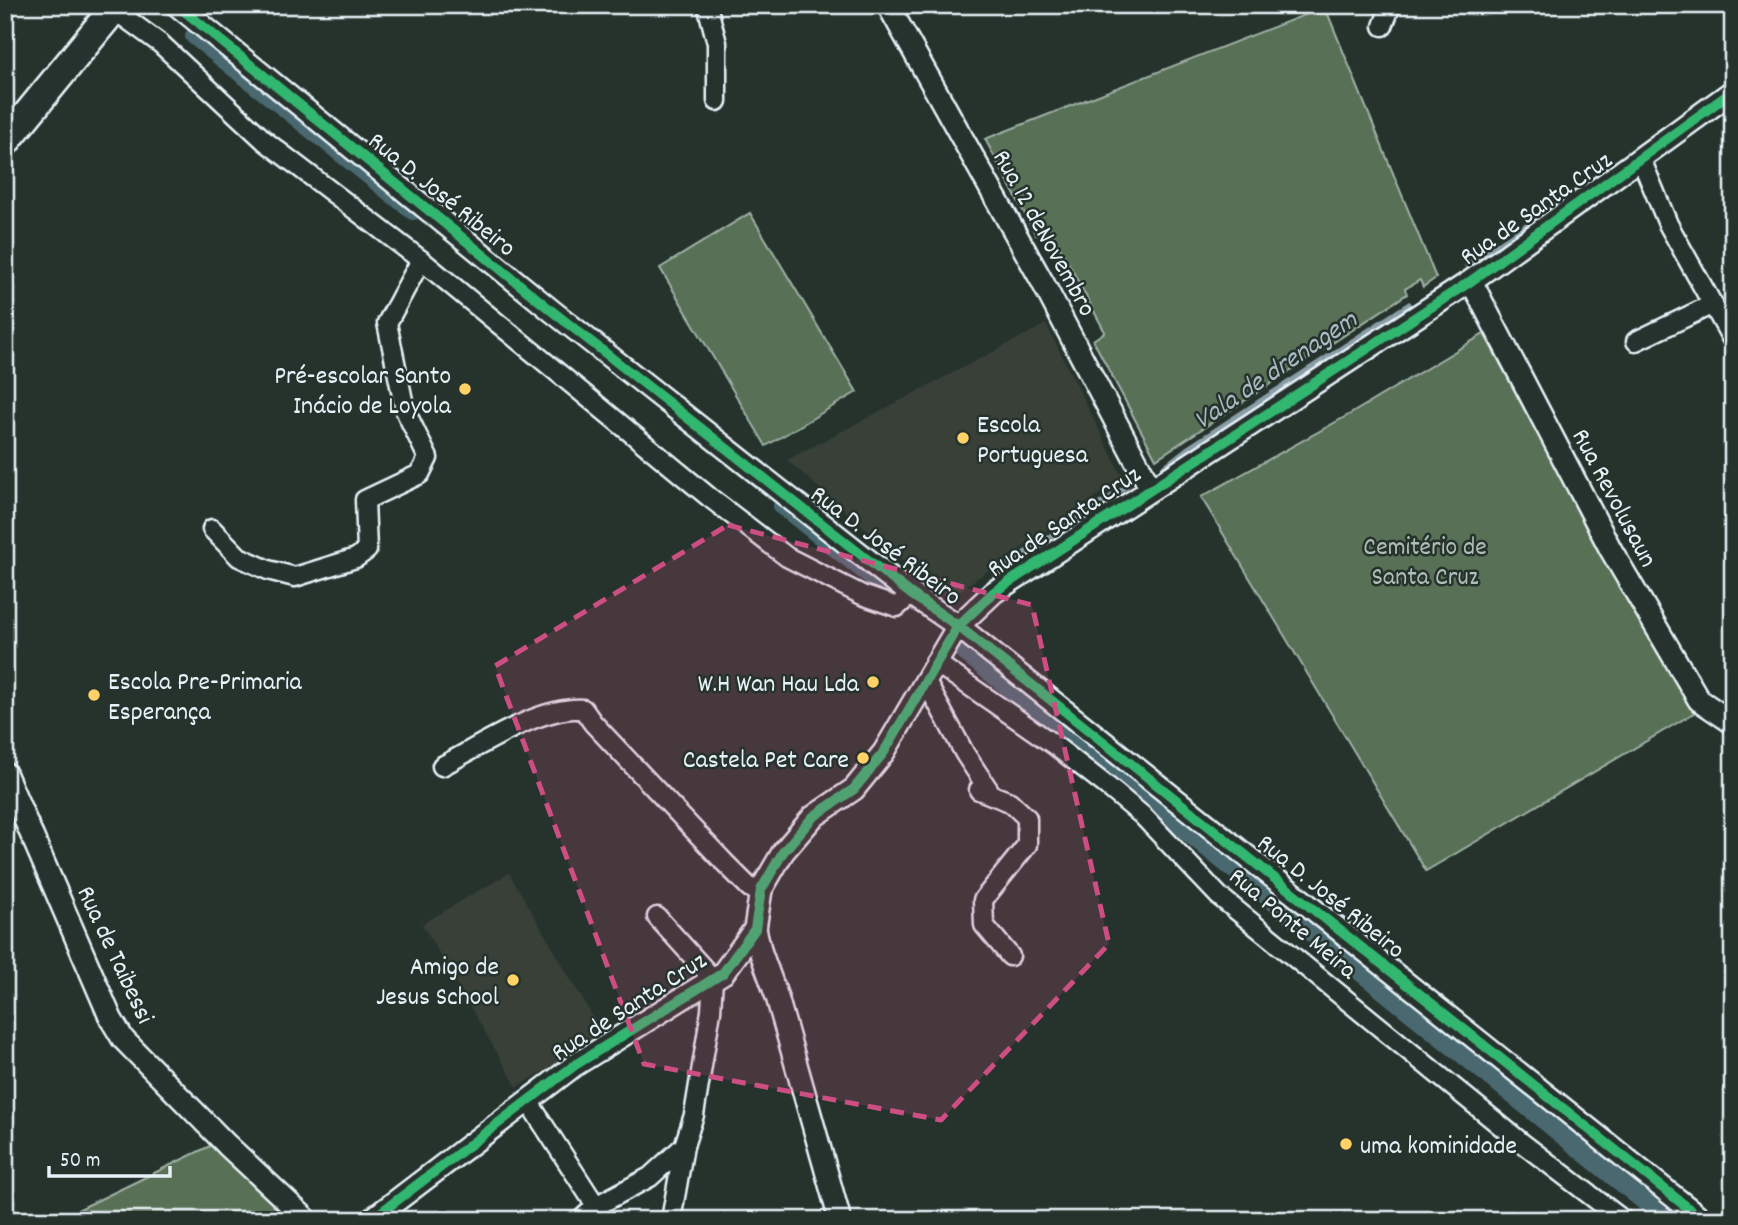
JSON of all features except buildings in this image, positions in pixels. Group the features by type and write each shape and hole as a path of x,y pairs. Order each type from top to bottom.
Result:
{"main road":[{"path":"5,142 115,7"}],"street":[{"name":"Rua D. José Ribeiro","path":"177,5 552,311 911,594 958,626 1703,1220"},
{"path":"706,5 718,43 717,101"},
{"name":"Rua 12 deNovembro","path":"888,5 1042,283 1151,489"},
{"path":"1383,26 1391,5"},
{"path":"115,7 161,44 265,141 421,260 709,497 787,557 862,596 897,607 911,594"},
{"name":"Rua de Santa Cruz","path":"371,1220 575,1065 723,973 755,929 761,890 783,852 813,817 854,789 884,752 958,626 995,592 1471,281 1733,91"},
{"path":"1641,159 1668,224 1733,341"},
{"path":"212,529 239,557 268,570 295,577 356,558 367,550 366,500 420,474 428,458 405,410 387,323 421,260"},
{"name":"Rua Revolusaun","path":"1471,281 1611,550 1699,700 1730,717"},
{"path":"1636,341 1713,304"},
{"path":"930,671 965,754 985,793 1010,802 1027,818 1027,845 983,900 984,925 1010,956"},
{"name":"Rua Ponte Meira","path":"930,671 1053,744 1107,786 1143,816 1219,896 1522,1143 1623,1220"},
{"path":"442,766 514,727 568,708 583,709 593,723 724,862 750,888 761,890"},
{"name":"Rua de Taibessi","path":"5,773 111,1019 123,1039 227,1145 307,1220"},
{"path":"657,917 713,979 711,1012 694,1115 684,1146 671,1220"},
{"path":"755,929 840,1220"},
{"path":"528,1101 596,1206"},
{"path":"581,1220 596,1206 650,1177 684,1146"}],"highlighted area":[{"path":"728,525 1032,605 1109,944 941,1120 644,1064 495,666"}],"shaded area":[{"path":"1046,324 1123,478 947,599 787,460"},
{"name":"Amigo de Jesus School","path":"509,873 604,1036 517,1087 422,924"}],"green space":[{"path":"1325,7 1436,278 1423,287 1420,280 1405,289 1407,294 1156,459 1093,340 1105,332 1049,227 1036,235 985,139"},
{"path":"750,213 857,392 766,446 660,268"},
{"name":"Cemitério de Santa Cruz","path":"1484,334 1694,713 1426,871 1201,497 1352,413"},
{"path":"214,1144 291,1220 57,1220"}],"waterway":[{"path":"194,36 413,211"},
{"name":"Vala de drenagem","path":"1467,265 1584,186"},
{"name":"Vala de drenagem","path":"1164,467 1188,448 1409,304"},
{"name":"Vala de drenagem","path":"994,573 1127,486"},
{"path":"782,506 878,582"},
{"path":"957,646 1667,1220"}],"cycle path":[{"path":"177,5 552,311 911,594 958,626 1703,1220"},
{"path":"371,1220 575,1065 723,973 755,929 761,890 783,852 813,817 854,789 884,752 958,626 994,592 1471,281 1733,91"}],"place":[{"name":"Pré-escolar Santo Inácio de Loyola","path":"465,389"},
{"name":"Escola Portuguesa","path":"963,438"},
{"name":"W.H Wan Hau Lda","path":"873,682"},
{"name":"Escola Pre-Primaria Esperança","path":"94,695"},
{"name":"Castela Pet Care","path":"863,758"},
{"name":"Amigo de Jesus School","path":"513,980"},
{"name":"uma kominidade","path":"1346,1144"}]}
